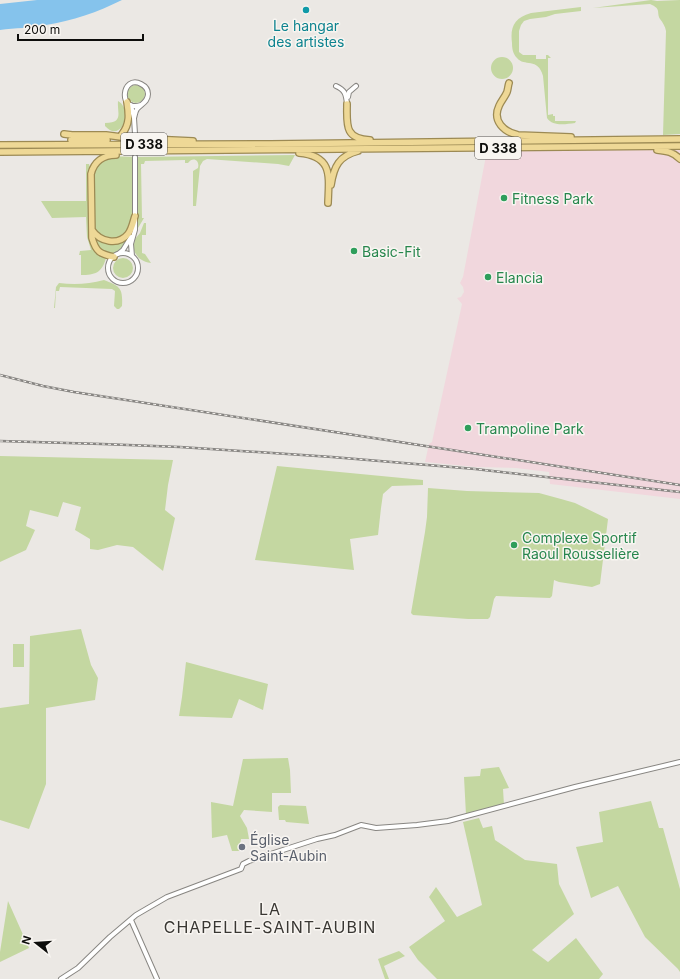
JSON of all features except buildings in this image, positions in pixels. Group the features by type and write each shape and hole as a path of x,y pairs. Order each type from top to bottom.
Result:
{"highway":[{"path":"509,83 507,91 497,111 499,122 507,131 518,135 621,140"},
{"path":"122,134 127,127 129,120 129,104"},
{"path":"347,104 348,127 353,135 359,139 414,140 438,143"},
{"path":"64,134 271,144"},
{"name":"D 338","path":"0,144 438,143 680,139"},
{"path":"16,144 31,142 108,140"},
{"path":"632,147 639,150 666,151 675,154 680,159"},
{"name":"D 338","path":"0,152 679,147"},
{"path":"249,150 265,153 293,152 316,157 324,164 328,174 328,203 336,166 348,154 364,149"},
{"path":"116,255 104,254 98,251 93,242 91,174 94,166 100,160 108,156 139,155 145,152"},
{"path":"92,229 103,240 119,240 128,234 135,216"}],"street":[{"path":"134,118 135,113 147,99 148,92 144,86 139,83 133,83 126,88 124,95 134,118 135,134"},
{"path":"336,86 341,88 346,95 347,104"},
{"path":"347,104 349,92 356,86"},
{"path":"129,104 137,106 141,105"},
{"path":"135,157 135,216 135,225 135,230 131,244 132,256 138,267 137,272 132,279 119,282 115,280 110,273 108,269 109,264 130,239 135,225"},
{"path":"116,255 124,253 132,256"},
{"path":"61,979 78,968 110,937 148,908 167,897 241,869 243,864 249,861 313,840 335,835 362,825 376,828 448,821 680,762"},
{"path":"131,920 156,979"}],"shaded area":[{"path":"488,145 680,150 680,499 550,484 549,472 516,468 475,467 425,462 429,444 432,442 462,304 457,298 461,297 464,292 460,283 463,277"}],"green space":[{"path":"651,0 680,0 680,134 663,135 666,31 656,7 650,4 593,8"},
{"path":"581,7 581,11 555,14 524,21 519,31 519,52 523,55 536,55 536,59 546,59 546,55 551,58 548,58 548,115 553,114 553,116 555,116 555,121 576,121 575,123 556,124 547,118 543,76 541,70 534,64 520,61 516,56 512,47 512,32 514,24 517,20 525,15"},
{"path":"502,57 510,60 513,68 510,76 502,79 494,76 491,68 494,60"},
{"path":"136,85 143,87 145,94 143,101 136,103 129,101 127,94 129,87"},
{"path":"118,101 123,105 125,118 124,124 116,131 105,126 105,123 111,123 117,119"},
{"path":"295,155 289,166 207,159 203,161 200,166 196,206 193,206 193,171 198,168 198,163 196,160 194,159 188,163 185,163 185,160 145,161 144,164 141,164 142,218 144,218 138,228 138,157"},
{"path":"108,156 135,157 135,225 130,239 116,255 104,254 93,242 92,169"},
{"path":"86,164 89,164 90,167 89,235 97,253 106,258 100,270 94,274 81,275 80,251 91,250 87,237 86,217 52,218 41,201 86,201"},
{"path":"144,223 146,223 146,235 142,235 142,253 145,254 151,263 140,259 133,249 135,239 140,233"},
{"path":"123,258 130,261 133,268 130,275 123,278 116,275 113,268 116,261"},
{"path":"104,280 114,284 121,291 122,306 119,309 114,306 115,291 112,289 60,287 59,291 56,291 54,308 56,287 59,283 82,284"},
{"path":"0,456 173,460 165,510 175,518 163,571 133,547 117,545 98,550 90,549 90,539 75,530 81,507 63,502 58,517 30,510 26,526 35,530 26,550 0,562"},
{"path":"277,466 423,480 423,485 392,486 383,494 378,535 350,539 354,570 255,560"},
{"name":"Complexe Sportif Raoul Rousselière","path":"428,488 467,491 539,493 575,503 608,519 600,584 592,587 554,580 552,596 550,598 496,596 490,617 488,619 413,615 411,613 427,517"},
{"path":"81,629 91,665 98,678 95,700 46,708 46,784 29,829 0,820 0,708 29,704 30,636"},
{"path":"13,644 24,644 24,667 13,667"},
{"path":"186,662 268,684 263,710 239,699 232,718 179,716"},
{"path":"288,758 291,793 272,793 272,812 244,810 240,816 247,828 249,839 241,839 239,851 232,851 227,835 212,838 211,802 233,806 243,759"},
{"path":"499,767 509,788 503,789 504,805 466,815 464,777 480,776 481,769"},
{"path":"651,801 659,828 663,828 680,889 680,972 645,937 618,886 591,898 576,847 603,842 599,812"},
{"path":"280,805 306,806 309,824 279,820 278,807"},
{"path":"479,818 483,828 492,826 495,840 525,860 557,864 559,884 574,914 532,950 548,962 576,938 603,974 599,979 437,979 418,960 409,947 445,921 429,897 436,887 457,917 482,905 463,822"},
{"path":"8,901 29,948 0,962 0,952"},
{"path":"399,951 405,956 384,966 389,979 385,979 378,959"}],"water":[{"path":"37,0 122,0 94,12 65,21 40,26 0,30 0,4"}],"railway":[{"path":"0,375 74,392 680,485"},
{"path":"0,441 180,447 332,457 475,469 680,492"}],"place":[{"name":"Le hangar des artistes","path":"306,10"},
{"name":"Fitness Park","path":"504,198"},
{"name":"Basic-Fit","path":"354,251"},
{"name":"Elancia","path":"488,277"},
{"name":"Trampoline Park","path":"468,428"},
{"name":"Complexe Sportif Raoul Rousselière","path":"514,545"},
{"name":"Église Saint-Aubin","path":"242,847"}],"district":[{"name":"LA CHAPELLE-SAINT-AUBIN","path":"270,918"}]}
